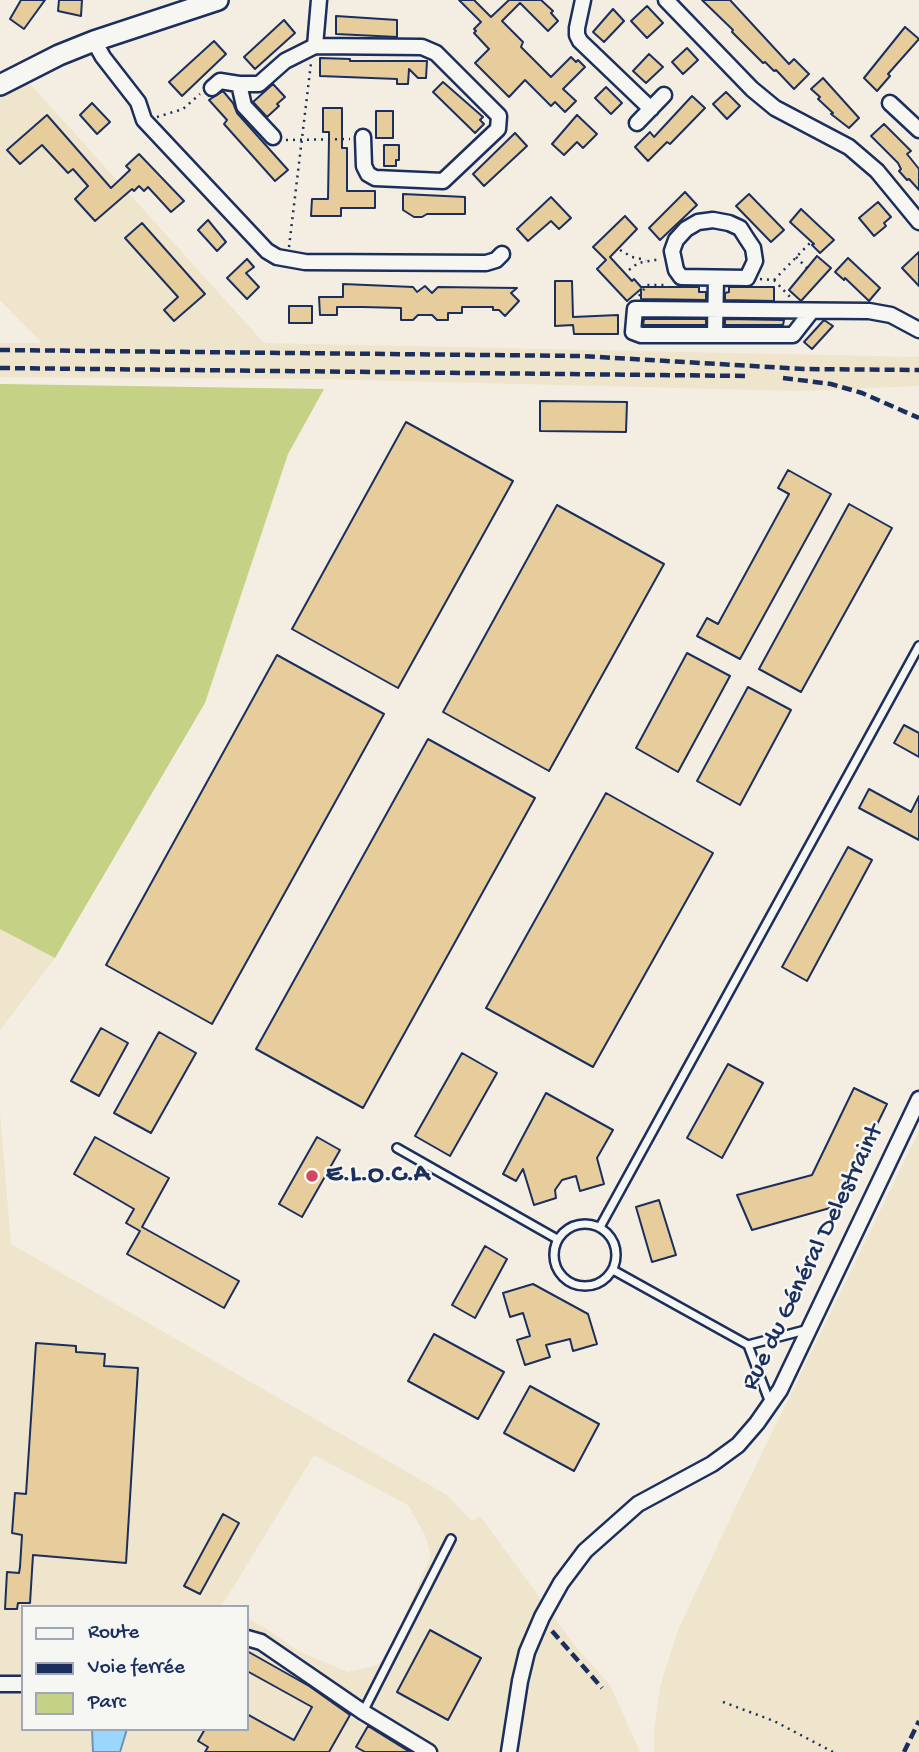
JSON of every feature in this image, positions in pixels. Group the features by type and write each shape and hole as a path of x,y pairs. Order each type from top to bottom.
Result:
{"main road":[{"path":"0,85 59,55 94,41 218,0"}],"street":[{"path":"315,46 319,0"},
{"path":"583,0 577,28 580,41 651,109"},
{"path":"666,0 752,89 775,108 849,147 877,171 919,222"},
{"path":"94,41 138,102 144,120 267,251 288,260 305,262 486,263 496,260 502,254"},
{"path":"212,88 220,81 259,84 285,61 315,46 422,47 436,52 499,116 498,129 443,181 375,178 368,174 365,166 363,137"},
{"path":"239,84 244,106 273,137"},
{"path":"637,123 664,96"},
{"path":"890,103 919,130"},
{"path":"713,220 740,228 753,248 755,261 747,278 681,277 673,258 676,240 686,229 698,222 713,220"},
{"path":"715,334 716,278"},
{"path":"811,313 793,335 641,335 633,332 635,309 881,312 919,330"},
{"name":"Rue du Général Delestraint","path":"509,1752 520,1681 532,1640 551,1600 572,1567 598,1537 638,1504 712,1464 738,1445 757,1423 780,1390 919,1099"},
{"path":"248,1638 261,1642 363,1712 429,1752"},
{"path":"0,1684 21,1684"}],"lane":[{"path":"600,1227 919,646"},
{"path":"397,1148 557,1239"},
{"path":"581,1224 600,1227 612,1238 615,1246 612,1270 600,1282 591,1285 573,1284 566,1280 555,1265 554,1247 557,1239 572,1226 581,1224"},
{"path":"612,1270 748,1345 770,1404"},
{"path":"748,1345 809,1329"},
{"path":"363,1712 451,1539"}],"path":[{"path":"288,260 315,46"},
{"path":"144,120 183,109 205,90 212,88"},
{"path":"273,137 342,140 363,137"},
{"path":"774,279 810,243"},
{"path":"620,250 632,257 648,260"},
{"path":"796,257 807,268"},
{"path":"629,270 648,260 673,258"},
{"path":"635,309 637,298 647,285 680,285 681,277"},
{"path":"723,1702 774,1721 833,1752"}],"shaded area":[{"path":"21,74 264,343 919,357 919,386 799,391 321,379 0,377 0,343 42,343 0,300 0,85"},
{"path":"0,929 55,958 0,1030"},
{"path":"0,1112 11,1244 447,1495 472,1521 480,1516 576,1647 610,1685 640,1752 0,1752","holes":["314,1455 408,1505 425,1535 431,1556 393,1643 378,1665 348,1672 300,1652 248,1619 248,1731 21,1731 21,1605 222,1605"]},
{"path":"919,1131 919,1752 654,1752 660,1687 678,1630"}],"green space":[{"path":"0,384 324,389 288,454 205,703 55,958 0,929"}],"water":[{"path":"92,1731 126,1731 120,1752 93,1752"}],"building":[{"path":"21,0 45,0 24,29 10,19"},
{"path":"59,0 82,0 81,16 58,11"},
{"path":"459,0 474,0 491,17 509,0 541,0 553,11 551,13 558,21 548,31 520,3 502,21 523,42 521,47 551,77 571,57 585,67 563,89 576,101 565,112 555,102 551,106 525,80 509,97 475,63 489,49 474,33 474,29 481,22"},
{"path":"702,0 730,0 789,64 794,59 809,74 794,89 776,70 763,63"},
{"path":"647,6 663,23 647,38 631,21"},
{"path":"613,9 624,21 604,42 593,32"},
{"path":"336,16 397,20 397,37 336,34"},
{"path":"284,20 295,33 255,69 244,57"},
{"path":"905,27 919,39 888,74 890,76 877,91 864,78"},
{"path":"214,41 226,54 182,96 169,82"},
{"path":"687,48 698,60 683,74 672,62"},
{"path":"649,54 663,67 646,83 633,71"},
{"path":"320,58 350,61 427,61 426,78 418,78 409,69 408,84 397,84 397,79 320,76"},
{"path":"823,78 859,118 849,128 831,114 833,113 811,89"},
{"path":"443,82 483,117 480,120 484,124 475,133 433,92"},
{"path":"273,84 285,97 267,117 253,102"},
{"path":"606,87 622,103 611,114 595,98"},
{"path":"223,91 237,113 288,170 275,181 224,124 227,120 209,100"},
{"path":"726,92 740,106 727,119 713,104"},
{"path":"692,96 705,108 670,144 667,142 648,161 635,147 650,132 654,137"},
{"path":"92,103 110,122 97,134 80,115"},
{"path":"323,108 342,108 342,148 347,148 347,191 375,191 375,208 341,208 341,216 311,216 312,199 328,199 329,132 323,132"},
{"path":"376,111 393,111 393,138 376,138"},
{"path":"47,115 111,188 130,170 126,166 139,154 184,201 171,212 148,187 144,191 139,186 95,221 75,199 88,186 73,169 68,173 42,145 20,164 7,150"},
{"path":"577,115 597,134 583,148 577,142 564,155 552,144"},
{"path":"884,124 911,151 907,154 919,169 919,190 899,171 901,169 898,163 871,136"},
{"path":"515,133 527,146 484,186 473,174"},
{"path":"384,145 399,145 399,160 396,160 396,166 384,166"},
{"path":"685,192 697,205 660,240 649,228"},
{"path":"403,194 465,197 465,214 427,214 414,217 403,210"},
{"path":"749,194 784,230 771,242 736,206"},
{"path":"551,197 571,218 559,229 551,221 528,241 517,229"},
{"path":"878,202 891,217 884,223 886,226 874,236 859,218"},
{"path":"801,209 834,240 820,253 790,222"},
{"path":"625,216 637,229 610,257 632,281 634,279 641,287 699,287 699,292 706,292 706,300 641,299 641,289 627,301 597,269 606,260 593,247"},
{"path":"208,220 226,242 217,251 198,230"},
{"path":"142,223 205,294 174,321 164,310 178,297 125,238"},
{"path":"919,252 919,286 902,268"},
{"path":"817,256 831,268 801,301 789,290"},
{"path":"848,258 880,288 869,301 835,272"},
{"path":"247,259 254,267 246,273 259,287 247,299 227,278"},
{"path":"555,281 572,281 573,317 618,315 618,334 574,334 573,325 555,326"},
{"path":"343,284 413,287 417,292 425,286 432,293 438,287 517,288 511,293 519,301 505,316 499,310 493,310 493,307 462,307 462,313 448,313 448,320 437,320 432,315 418,315 413,320 401,320 401,308 337,307 337,315 320,315 319,297 343,297"},
{"path":"729,287 774,287 774,301 725,300"},
{"path":"289,306 312,306 312,323 289,323"},
{"path":"644,319 706,319 706,325 643,325"},
{"path":"725,319 784,320 783,325 725,325"},
{"path":"824,320 833,326 812,349 804,342"},
{"path":"540,401 627,402 626,432 540,431"},
{"path":"406,422 513,481 398,688 292,629"},
{"path":"788,470 831,494 740,659 697,636 707,618 718,624 789,494 778,488"},
{"path":"849,504 892,528 801,692 759,669"},
{"path":"557,505 664,564 549,771 443,712"},
{"path":"687,653 730,676 678,772 636,748"},
{"path":"277,655 384,714 212,1024 106,965"},
{"path":"748,687 791,710 740,805 697,781"},
{"path":"904,725 919,733 919,757 894,743"},
{"path":"428,739 535,798 363,1108 256,1049"},
{"path":"869,789 911,812 919,796 919,840 859,808"},
{"path":"606,793 713,853 593,1067 486,1008"},
{"path":"848,847 872,860 807,981 782,967"},
{"path":"101,1028 128,1043 99,1096 71,1081"},
{"path":"159,1032 196,1053 151,1133 114,1113"},
{"path":"462,1053 497,1073 450,1156 415,1136"},
{"path":"728,1064 763,1083 722,1158 687,1138"},
{"path":"854,1088 887,1104 837,1206 752,1230 737,1195 812,1175"},
{"path":"546,1093 613,1130 597,1158 604,1184 580,1191 576,1176 562,1180 555,1190 556,1198 534,1205 523,1169 516,1181 503,1174"},
{"path":"95,1137 169,1178 142,1227 239,1281 224,1308 127,1254 140,1231 126,1223 134,1209 74,1174"},
{"name":"E.L.O.C.A","path":"317,1137 340,1150 302,1217 279,1204"},
{"path":"659,1200 676,1255 652,1262 636,1207"},
{"path":"485,1246 507,1259 475,1318 452,1305"},
{"path":"533,1284 588,1314 597,1344 573,1351 570,1339 546,1345 550,1357 525,1365 517,1340 530,1336 523,1313 510,1317 503,1293"},
{"path":"434,1334 504,1372 478,1419 408,1381"},
{"path":"36,1343 76,1346 76,1352 105,1354 104,1366 138,1368 126,1563 33,1555 30,1603 18,1603 17,1609 5,1609 7,1572 19,1573 20,1567 22,1535 12,1533 15,1493 26,1494"},
{"path":"530,1386 599,1424 574,1471 504,1433"},
{"path":"223,1514 239,1523 200,1594 184,1586"},
{"path":"430,1630 481,1658 448,1720 397,1692"},
{"path":"248,1652 309,1686 350,1715 329,1752 205,1752 208,1747 198,1741 204,1731 248,1731 248,1715 294,1740 312,1707 248,1672"},
{"path":"368,1726 410,1752 365,1752 356,1747"}],"railway":[{"path":"0,350 581,356 804,369 919,370"},
{"path":"0,368 749,376"},
{"path":"783,378 831,384 862,393 919,418"},
{"path":"552,1631 602,1688"},
{"path":"904,1752 919,1721"}],"place":[{"name":"E.L.O.C.A","path":"312,1176"}]}
